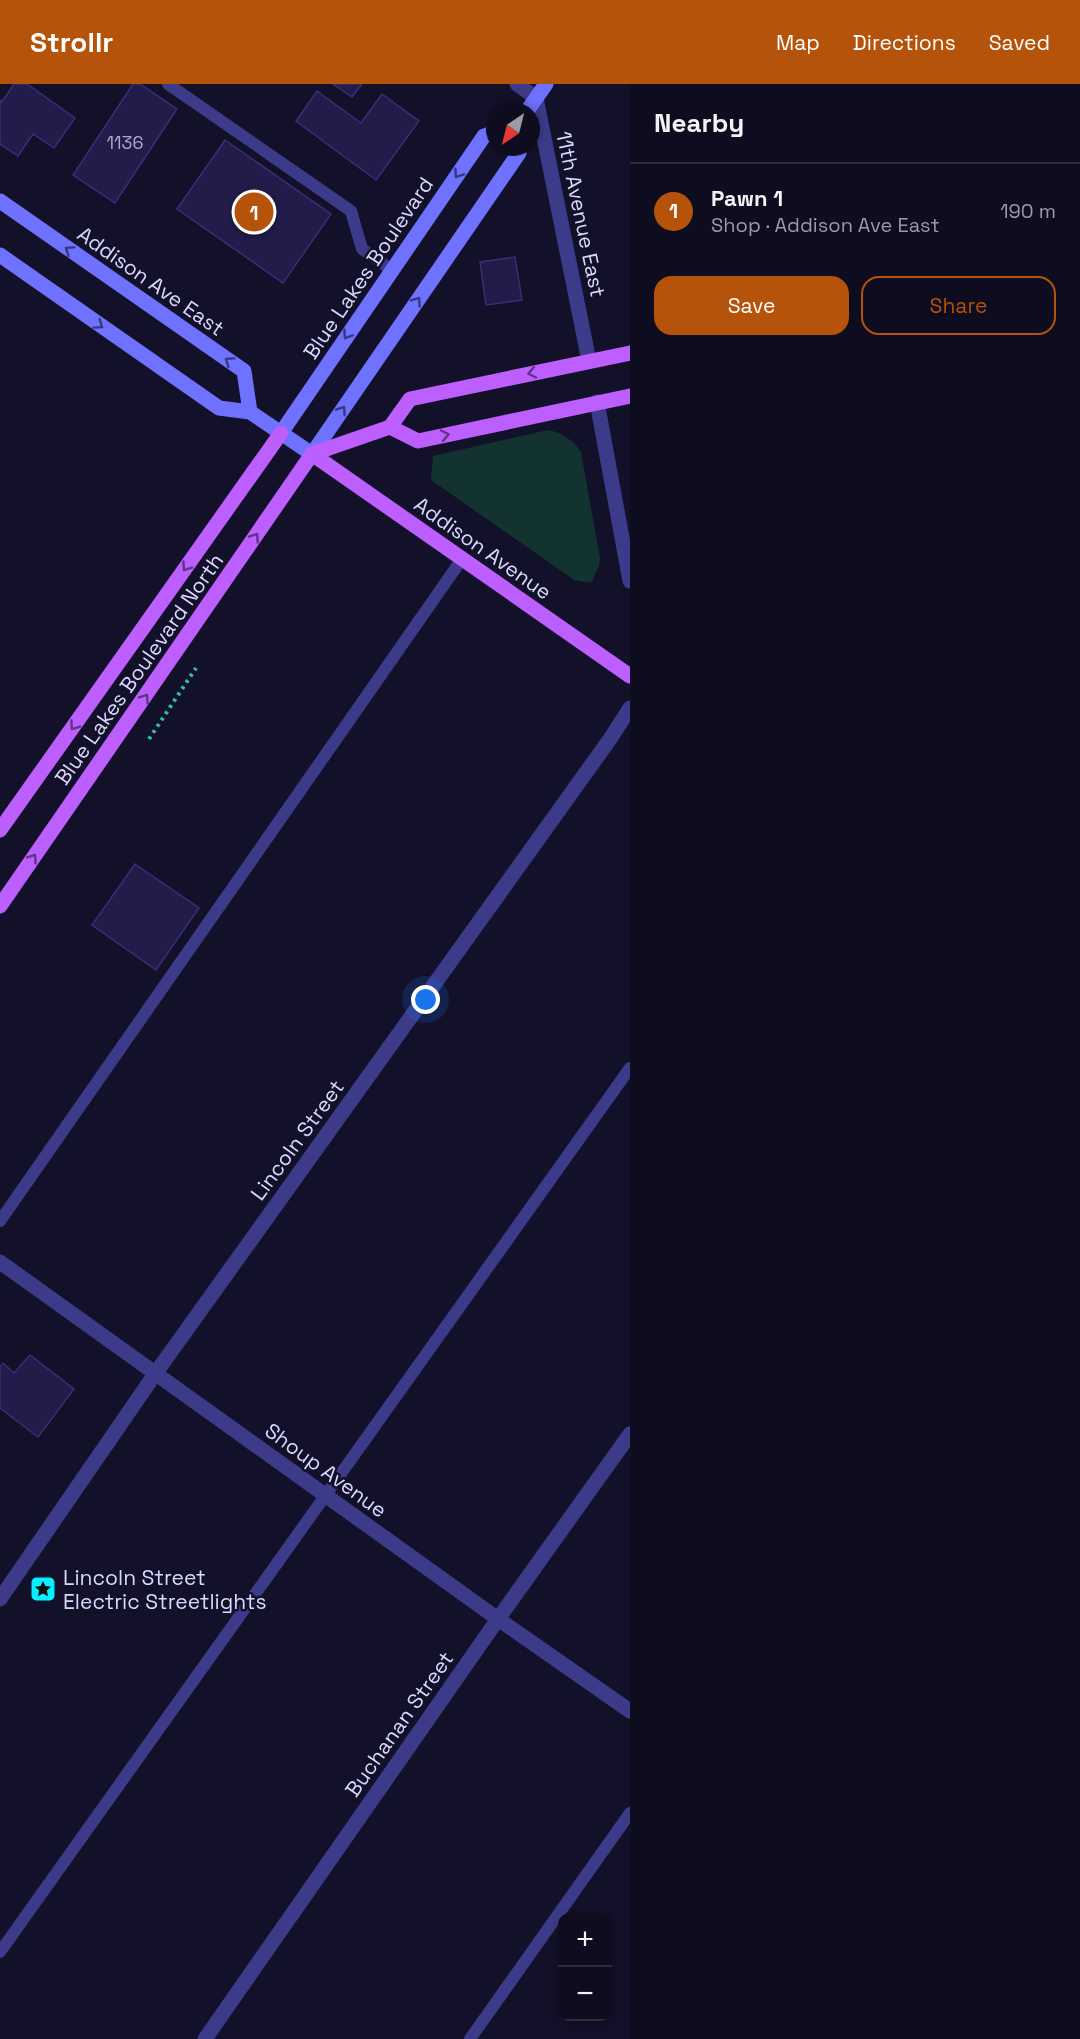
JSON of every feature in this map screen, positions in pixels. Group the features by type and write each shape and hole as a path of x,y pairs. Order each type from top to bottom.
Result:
{"main road":[{"path":"533,102 546,84"},
{"name":"Blue Lakes Boulevard","path":"280,433 486,135"},
{"path":"312,454 517,156"},
{"name":"Addison Ave East","path":"0,201 244,371 250,412"},
{"path":"0,255 219,408 250,412 312,454"},
{"path":"312,454 390,427 410,399 630,353"},
{"path":"390,427 418,441 630,396"},
{"name":"Blue Lakes Boulevard North","path":"0,830 280,433"},
{"name":"Addison Avenue","path":"312,454 630,676"},
{"name":"Blue Lakes Boulevard North","path":"0,906 312,454"}],"street":[{"path":"517,84 530,102"},
{"name":"11th Avenue East","path":"540,140 589,361"},
{"path":"597,402 630,581"},
{"name":"Lincoln Street","path":"0,1599 156,1374 630,708"},
{"name":"Shoup Avenue","path":"0,1262 630,1711"},
{"name":"Buchanan Street","path":"205,2039 630,1434"}],"lane":[{"path":"168,84 351,211 362,249 392,270"},
{"path":"0,1221 462,559"},
{"path":"0,1952 630,1068"},
{"path":"470,2039 630,1813"}],"path":[{"path":"149,739 196,668"}],"green space":[{"path":"548,430 567,438 581,452 600,558 591,583 574,580 431,480 433,456"}],"building":[{"path":"14,84 27,84 75,118 54,148 33,134 18,156 0,144 0,100 2,102"},
{"path":"133,84 140,84 177,109 115,203 73,175"},
{"path":"333,84 362,84 352,97"},
{"path":"317,91 361,123 382,94 419,121 376,180 296,121"},
{"path":"225,140 331,214 283,283 177,209"},
{"path":"515,257 522,300 486,305 480,262"},
{"path":"135,864 199,908 156,970 92,925"},
{"path":"30,1355 74,1389 38,1437 0,1408 0,1367 3,1363 14,1373"}],"place":[{"name":"Pawn 1","path":"254,212"},
{"name":"Lincoln Street Electric Streetlights","path":"43,1589"}]}
